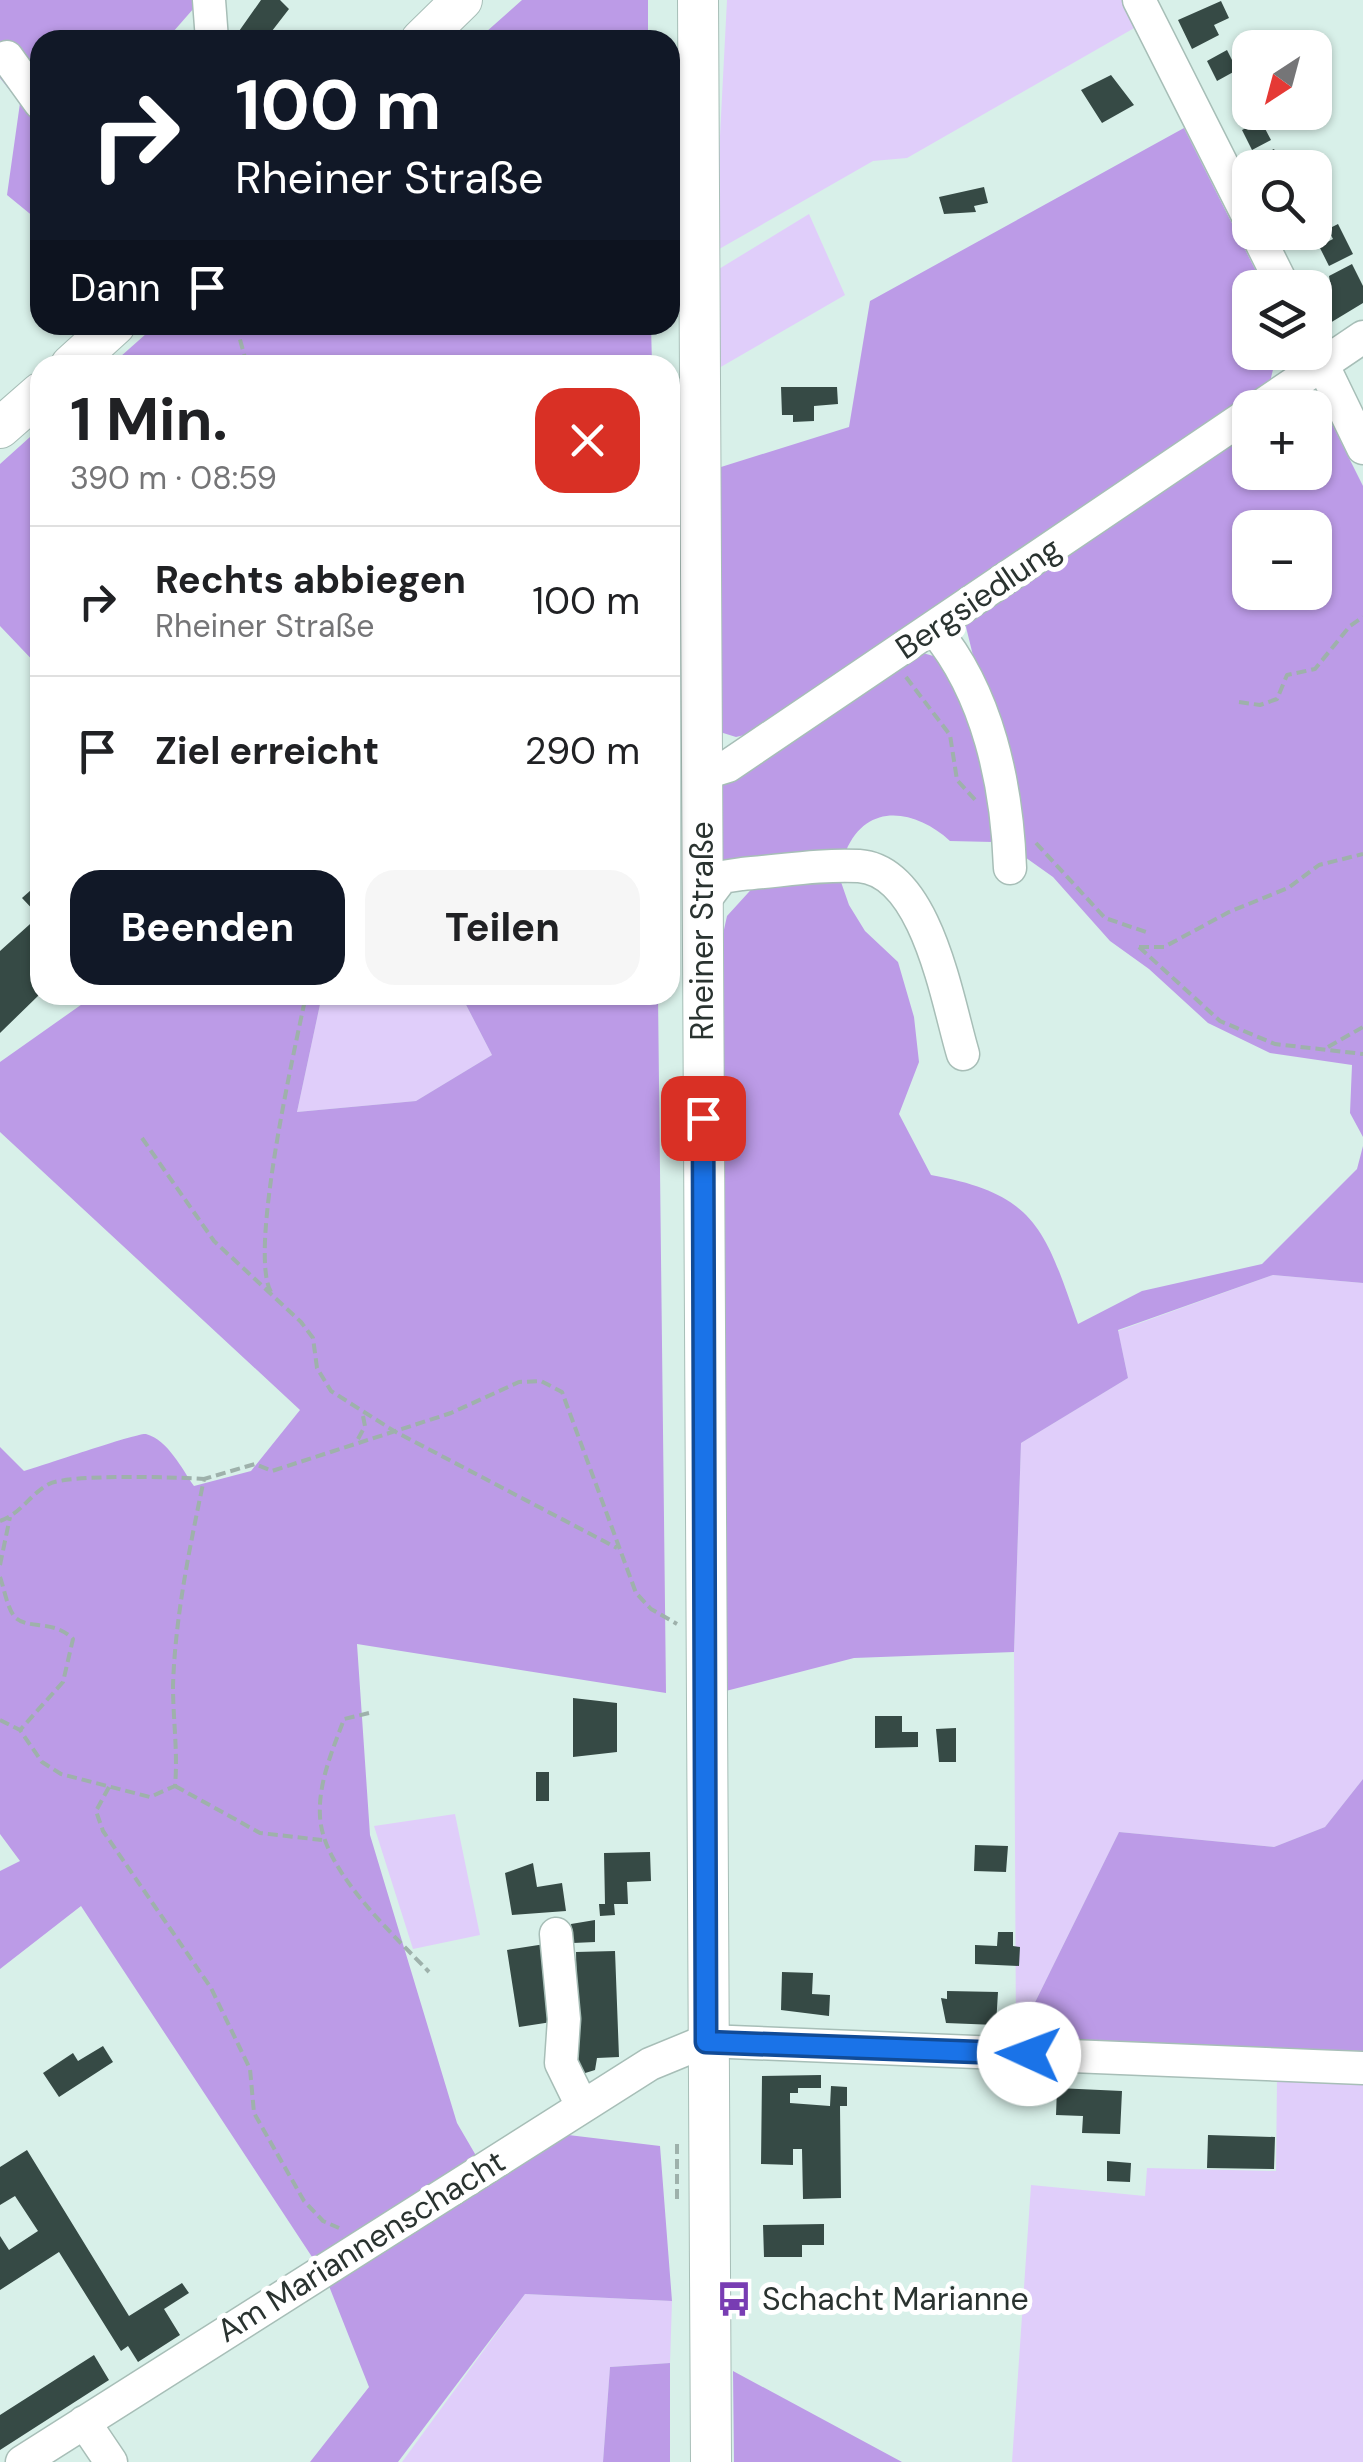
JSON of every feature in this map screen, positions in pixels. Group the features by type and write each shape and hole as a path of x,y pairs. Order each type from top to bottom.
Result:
{"main road":[{"path":"431,30 462,0"},
{"name":"Rheiner Straße","path":"698,0 711,2462"},
{"path":"82,355 104,335"},
{"path":"0,428 30,401"}],"street":[{"path":"209,0 211,30"},
{"path":"1139,0 1232,184"},
{"path":"7,57 30,89"},
{"path":"1332,350 1363,337"},
{"path":"1279,390 1303,370"},
{"path":"1326,370 1363,448"},
{"name":"Bergsiedlung","path":"702,774 728,766 1232,425"},
{"path":"934,629 976,691 1006,810 1010,868"},
{"path":"701,905 722,878 742,874 864,866 900,884 922,917 964,1054"},
{"path":"556,1934 564,2019 561,2063 582,2106"},
{"path":"706,2042 1363,2068"},
{"name":"Am Mariannenschacht","path":"22,2462 650,2064 706,2042"},
{"path":"84,2422 111,2462"}],"path":[{"path":"1239,702 1260,705 1276,699 1287,674 1315,670 1342,641 1350,626 1363,617"},
{"path":"895,655 903,674 950,735 962,790 985,806 1006,810 1105,918 1146,932"},
{"path":"1363,854 1319,865 1288,888 1228,912 1164,947 1138,947 1220,1021 1274,1044 1363,1054"},
{"path":"274,1296 266,1283 264,1241 304,1005"},
{"path":"1326,1049 1363,1027"},
{"path":"142,1138 214,1241 313,1338 317,1368 331,1392 394,1430 617,1548"},
{"path":"0,1520 10,1517 50,1483 150,1474 204,1479 255,1464 272,1470 482,1401 520,1382 541,1381 562,1392 636,1593 651,1609 684,1628 704,1630"},
{"path":"355,1443 364,1426 361,1412"},
{"path":"175,1786 178,1752 173,1686 190,1546 204,1479"},
{"path":"0,1565 10,1517"},
{"path":"0,1577 12,1615 24,1622 60,1626 73,1639 62,1682 20,1730"},
{"path":"369,1713 344,1719 322,1786 323,1840 359,1893 429,1972"},
{"path":"0,1720 20,1730 42,1762 61,1774 150,1798 175,1786"},
{"path":"110,1786 101,1794 96,1810 104,1832 211,1988 250,2069 254,2113 304,2202 323,2221 358,2234 364,2242"},
{"path":"175,1786 260,1833 323,1840"}],"shaded area":[{"path":"0,0 201,0 175,30 30,30 30,214 7,195 20,103 0,78"},
{"path":"522,0 648,0 648,30 488,30"},
{"path":"727,0 1123,0 1136,27 907,158 873,161 714,252"},
{"path":"1184,128 1232,223 1232,250 1245,250 1255,270 1232,270 1232,370 1273,370 1270,382 1258,390 1232,390 1232,408 753,733 736,737 720,732 721,467 849,427 870,301"},
{"path":"809,214 845,295 719,368 714,272"},
{"path":"145,335 651,335 652,355 122,355"},
{"path":"1332,424 1363,486 1363,1137 1350,1113 1352,1065 1270,1053 1208,1023 1149,969 1110,941 1053,877 1022,855 966,627 968,618 1232,435 1232,490 1332,490"},
{"path":"30,437 30,658 0,626 0,464"},
{"path":"923,653 940,658 979,729 993,842 950,841 922,822 893,816 866,824 846,851 719,867 719,784"},
{"path":"758,882 841,882 865,931 898,962 914,1017 919,1062 899,1114 931,1175 994,1193 1032,1221 1056,1264 1078,1324 1142,1291 1262,1264 1357,1169 1363,1146 1363,1283 1273,1275 1118,1330 1128,1378 1021,1443 1014,1652 854,1658 714,1694 718,1078 723,934 727,916"},
{"path":"81,1005 320,1005 297,1112 416,1101 492,1055 466,1005 658,1005 666,1693 357,1644 370,1835 457,2123 478,2159 316,2263 81,1906 0,1969 0,1871 20,1861 0,1834 0,1447 24,1471 146,1434 168,1449 194,1486 251,1471 300,1410 0,1132 0,1062"},
{"path":"320,1005 466,1005 492,1055 416,1101 297,1112"},
{"path":"1273,1275 1363,1283 1363,1779 1325,1827 1274,1847 1119,1832 1016,2041 1014,1652 1021,1443 1128,1378 1118,1331"},
{"path":"1363,1779 1363,2051 1016,2041 1119,1832 1274,1847 1325,1827"},
{"path":"455,1814 480,1935 413,1949 374,1826"},
{"path":"1277,2078 1363,2079 1363,2462 1012,2462 1031,2185 1145,2196 1147,2168 1276,2171"},
{"path":"560,2134 660,2146 672,2301 525,2294 398,2462 310,2462 369,2387 325,2276"},
{"path":"525,2294 672,2301 670,2363 610,2367 603,2462 402,2462"},
{"path":"670,2363 670,2462 603,2462 610,2367"},
{"path":"733,2371 902,2462 734,2462"}],"building":[{"path":"261,0 280,0 289,9 273,30 240,30"},
{"path":"1221,1 1229,18 1214,25 1219,35 1192,49 1178,20"},
{"path":"1227,50 1232,73 1217,81 1207,61"},
{"path":"1111,75 1134,105 1102,123 1081,90"},
{"path":"1242,130 1266,130 1271,140 1252,150"},
{"path":"984,187 988,203 974,206 976,212 944,214 939,197"},
{"path":"1338,224 1353,254 1329,266 1321,250 1332,250 1332,227"},
{"path":"1352,264 1363,286 1363,303 1332,322 1332,274"},
{"path":"781,387 837,387 838,404 814,406 814,421 793,422 793,415 782,415"},
{"path":"30,924 30,1004 0,1033 0,951"},
{"path":"573,1698 617,1703 617,1752 573,1757"},
{"path":"875,1716 902,1716 902,1732 918,1732 918,1747 875,1748"},
{"path":"956,1728 956,1762 939,1762 936,1729"},
{"path":"536,1772 549,1772 549,1801 536,1801"},
{"path":"975,1845 1008,1846 1006,1872 974,1871"},
{"path":"650,1852 651,1881 627,1882 628,1904 614,1904 615,1915 600,1916 599,1904 605,1904 604,1853"},
{"path":"533,1863 537,1887 562,1883 566,1911 512,1915 505,1873"},
{"path":"595,1920 595,1942 573,1943 571,1924"},
{"path":"998,1932 1013,1932 1013,1946 1020,1947 1019,1966 975,1964 975,1945 997,1946"},
{"path":"545,1944 558,2021 519,2027 507,1950"},
{"path":"615,1951 619,2057 597,2058 595,2070 582,2074 573,2065 578,2041 576,1952"},
{"path":"782,1972 813,1973 812,1994 830,1995 829,2016 781,2010"},
{"path":"947,1991 998,1992 996,2025 946,2023 941,1998 947,1999"},
{"path":"103,2046 113,2062 59,2097 43,2073 73,2053 78,2061"},
{"path":"821,2075 821,2088 798,2088 798,2093 790,2093 790,2103 830,2106 831,2086 847,2087 847,2106 840,2106 841,2198 803,2199 802,2149 793,2149 793,2165 761,2164 762,2076"},
{"path":"1057,2088 1122,2091 1120,2134 1082,2133 1083,2116 1056,2115"},
{"path":"1208,2135 1275,2137 1274,2169 1207,2168"},
{"path":"27,2150 129,2316 182,2283 189,2293 164,2309 180,2335 138,2362 128,2346 121,2351 59,2252 0,2290 0,2236 9,2250 38,2231 15,2196 0,2205 0,2167"},
{"path":"1107,2161 1131,2163 1130,2182 1107,2181"},
{"path":"824,2224 824,2245 802,2245 802,2257 764,2257 763,2225"},
{"path":"94,2355 109,2380 0,2450 0,2415"}],"place":[{"name":"Schacht Marianne","path":"734,2299"}],"route":[{"path":"703,1118 706,2042 1029,2054"}]}
